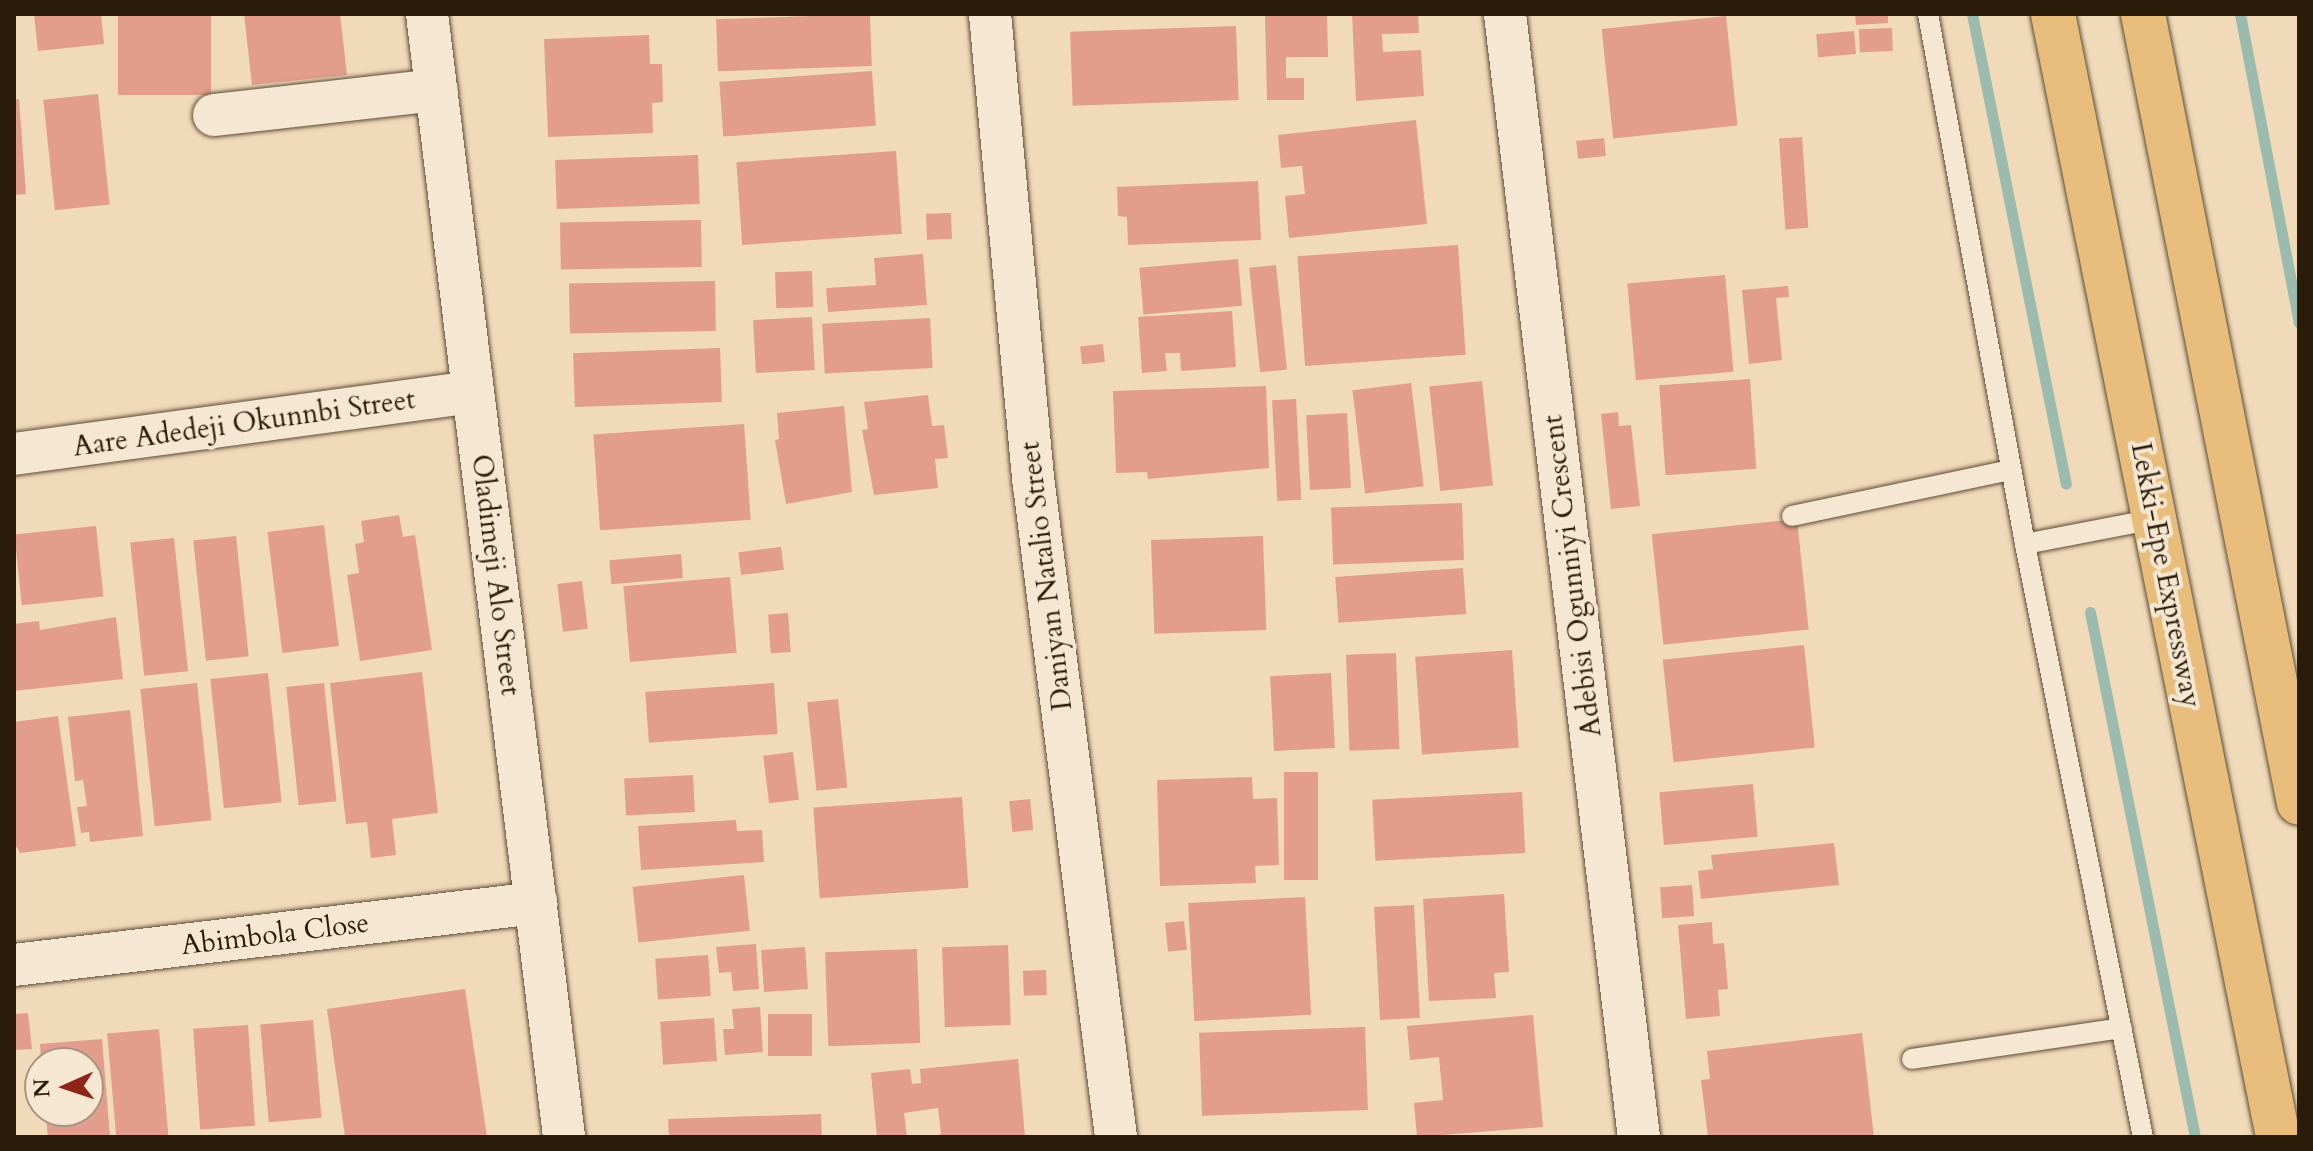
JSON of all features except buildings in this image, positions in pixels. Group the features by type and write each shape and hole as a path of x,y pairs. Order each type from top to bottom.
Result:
{"highway":[{"name":"Lekki-Epe Expressway","path":"2053,14 2278,1137"},
{"path":"2143,14 2299,803"}],"street":[{"name":"Oladimeji Alo Street","path":"427,14 564,1137"},
{"name":"Daniyan Natalio Street","path":"990,14 1034,485 1116,1137"},
{"name":"Adebisi Ogunniyi Crescent","path":"1505,14 1639,1137"},
{"path":"214,115 437,90"},
{"name":"Aare Adedeji Okunnbi Street","path":"14,454 473,392"},
{"name":"Abimbola Close","path":"14,965 536,903"}],"lane":[{"path":"1928,14 2025,544 2143,1137"},
{"path":"1792,516 2011,470"},
{"path":"2025,544 2155,519"},
{"path":"1912,1059 2122,1028"}],"waterway":[{"path":"1972,14 2066,484"},
{"path":"2240,14 2299,322"},
{"path":"2090,612 2195,1137"}]}
